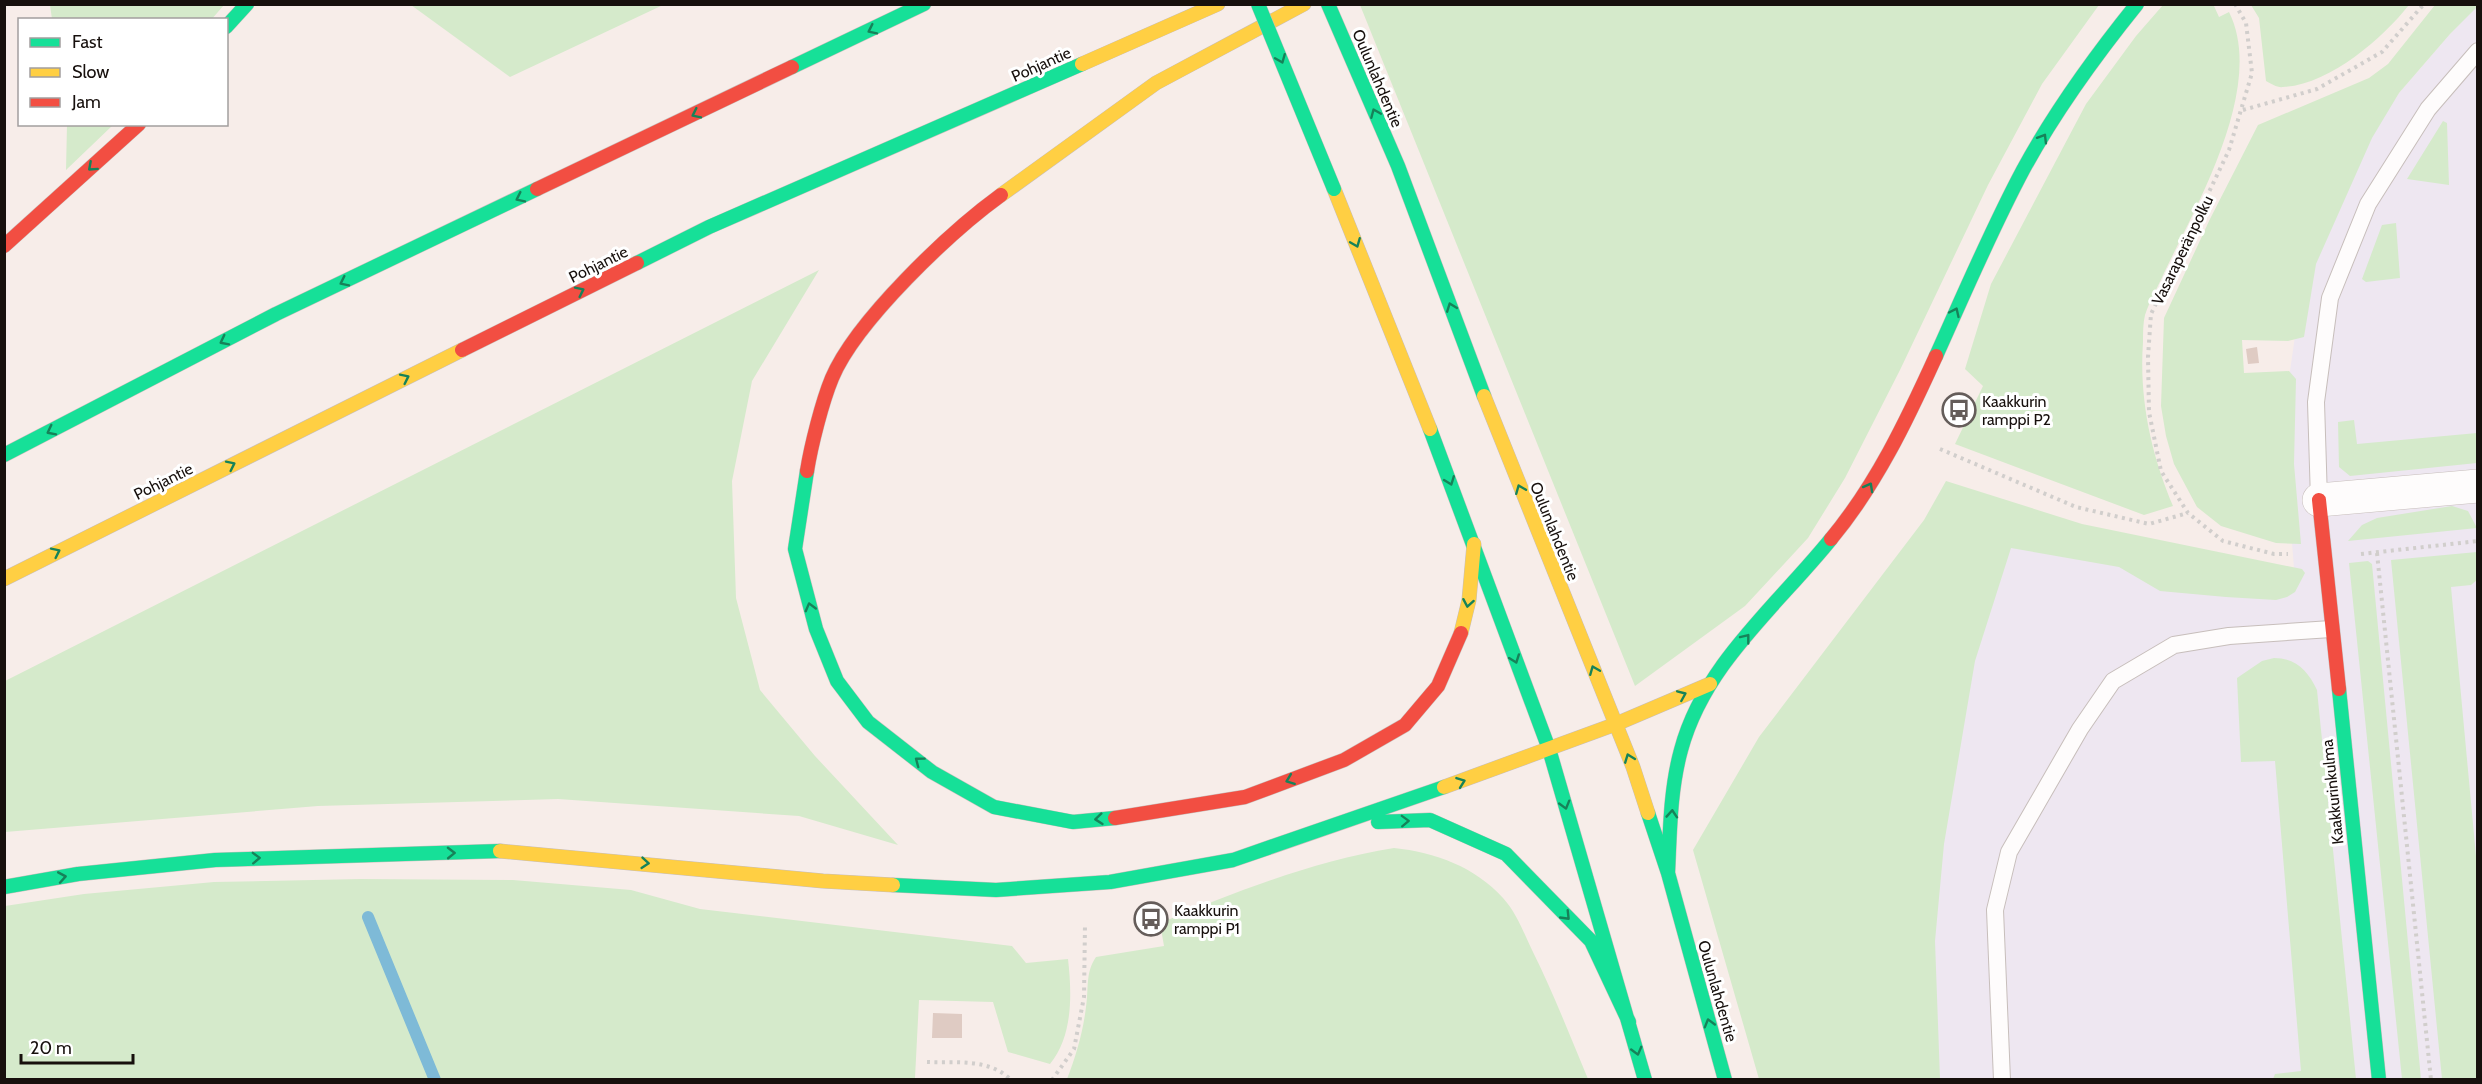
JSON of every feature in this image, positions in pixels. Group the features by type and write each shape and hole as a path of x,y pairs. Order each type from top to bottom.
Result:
{"main road":[{"path":"228,25 247,4"},
{"path":"4,455 276,314 924,4"},
{"name":"Pohjantie","path":"4,579 709,227 1218,4"},
{"path":"1258,4 1334,189 1474,544 1549,749 1645,1080"},
{"path":"1304,4 1156,83 979,212 905,282 863,328 832,378 808,464 796,539 795,549 816,629 837,681 868,722 932,772 994,807 1072,822 1148,814 1245,797 1344,760 1405,725 1438,686 1459,642 1469,600 1474,544"},
{"name":"Oulunlahdentie","path":"1328,4 1398,166 1514,476 1616,724 1668,873 1725,1080"},
{"path":"1668,873 1673,787 1686,733 1710,684 1754,628 1832,542 1866,492 1905,420 2012,191 2066,99 2137,4"},
{"path":"4,246 137,126"},
{"name":"Kaakkurinkulma","path":"2319,500 2379,1080"},
{"path":"4,887 78,874 214,860 514,851 823,881 996,890 1110,882 1233,860 1346,823 1616,724 1710,684"},
{"path":"1346,823 1430,820 1506,854 1591,941 1629,1022"}],"street":[{"path":"2319,500 2478,486"}],"lane":[{"path":"2319,500 2316,402 2330,298 2368,204 2428,109 2475,54"},
{"path":"2002,1080 1995,910 2009,852 2069,747 2113,681 2174,645 2229,636 2331,629"}],"path":[{"name":"Vasaraperänpolku","path":"2235,4 2246,23 2252,73 2242,110 2229,150 2207,201 2151,314 2148,357 2149,412 2161,471 2188,513 2223,542 2274,554 2377,553 2478,541"},
{"path":"2242,110 2317,89 2382,52 2424,4"},
{"path":"1940,448 2076,507 2149,524 2188,513"},
{"path":"2377,553 2431,1080"},
{"path":"1052,1080 1074,1048 1084,997 1085,924"},
{"path":"927,1062 979,1063 1003,1071 1011,1080"}],"shaded area":[{"path":"2477,6 2477,1079 1933,1080 1930,941 1968,661 2005,533 2295,581 2286,466 2289,378 2295,336 2313,264 2371,137 2399,93"}],"green space":[{"path":"50,5 224,5 213,18 52,18"},
{"path":"411,5 663,5 510,77"},
{"path":"1360,5 2099,5 2042,84 1988,185 1900,370 1845,478 1808,538 1745,606 1635,686"},
{"path":"2163,5 2214,6 2219,17 2229,12 2238,42 2239,74 2233,109 2209,180 2145,315 2142,363 2148,426 2158,466 2173,506 2144,515 1955,444 1983,386 1965,369 1991,284 2086,104 2136,36"},
{"path":"2251,5 2409,5 2384,32 2336,69 2301,84 2281,87 2266,81 2259,18"},
{"path":"2435,5 2478,6 2450,34 2399,93 2372,138 2316,264 2304,337 2288,341 2242,340 2244,373 2289,371 2296,379 2294,464 2301,544 2276,543 2221,526 2197,507 2174,464 2166,436 2161,406 2164,318 2210,219 2258,125 2369,78 2388,64"},
{"path":"2443,121 2447,123 2449,185 2407,179"},
{"path":"67,126 112,126 66,170"},
{"path":"2396,223 2400,278 2366,282 2362,279 2382,225"},
{"path":"819,270 752,381 732,481 736,598 760,690 815,756 898,845 799,816 558,799 318,806 5,832 5,681"},
{"path":"2354,420 2357,444 2477,433 2477,463 2350,476 2339,467 2338,422"},
{"path":"1946,481 2082,524 2302,569 2305,573 2295,592 2287,597 2276,600 2226,597 2160,591 2119,567 2011,548 1975,661 1944,844 1935,941 1940,1079 1759,1079 1693,850 1759,737 1924,520"},
{"path":"2452,506 2468,511 2477,528 2348,541 2362,525 2377,518"},
{"path":"2477,552 2477,580 2471,585 2451,587 2477,867 2477,1079 2442,1079 2391,560"},
{"path":"2368,561 2372,564 2421,1079 2402,1079 2349,563"},
{"path":"2274,658 2295,663 2310,677 2317,690 2356,1079 2273,1079 2275,1074 2301,1071 2275,761 2241,762 2237,678 2262,661"},
{"path":"1394,848 1424,853 1453,863 1480,878 1503,898 1516,916 1540,966 1588,1079 1067,1079 1081,1035 1089,975 1096,957 1164,946 1160,923 1304,869"},
{"path":"361,879 513,880 631,890 700,909 1012,946 1026,963 1068,959 1070,1000 1067,1028 1058,1053 1050,1064 1008,1052 993,1002 919,1000 915,1078 962,1079 5,1079 5,906 84,894 214,882"}],"building":[{"path":"2257,347 2259,363 2248,364 2246,349"},
{"path":"933,1013 962,1014 962,1038 932,1038"}],"waterway":[{"path":"368,917 435,1080"}],"traffic: fast":[{"path":"228,25 247,4"},
{"path":"792,67 924,4"},
{"path":"1258,4 1334,189"},
{"path":"1328,4 1398,166 1484,396"},
{"path":"1936,356 1978,262 2035,148 2076,84 2137,4"},
{"path":"637,263 709,227 1082,64"},
{"path":"4,455 276,314 537,189"},
{"path":"1430,429 1549,749 1645,1080"},
{"path":"807,471 795,549 816,629 837,681 868,722 932,772 994,807 1073,822 1115,818"},
{"path":"1668,873 1675,780 1681,750 1692,719 1724,663 1744,637 1831,539"},
{"path":"2339,689 2379,1080"},
{"path":"893,885 996,890 1110,882 1233,860 1444,787"},
{"path":"1648,813 1668,873 1725,1080"},
{"path":"1378,822 1430,820 1506,854 1591,941 1629,1022"},
{"path":"4,887 78,874 215,860 500,851"}],"traffic: slow":[{"path":"1082,64 1218,4"},
{"path":"1001,195 1156,83 1304,4"},
{"path":"1334,189 1430,429"},
{"path":"4,579 462,350"},
{"path":"1484,396 1633,767 1648,813"},
{"path":"1461,633 1469,600 1474,544"},
{"path":"1444,787 1616,724 1710,684"},
{"path":"500,851 823,881 893,885"}],"traffic: jam":[{"path":"537,189 792,67"},
{"path":"4,246 137,126"},
{"path":"807,471 824,399 844,355 861,331 906,279 956,231 1001,195"},
{"path":"462,350 637,263"},
{"path":"1831,539 1876,474 1902,428 1936,356"},
{"path":"2319,500 2339,689"},
{"path":"1115,818 1245,797 1344,760 1405,725 1438,686 1461,633"}],"place":[{"name":"Kaakkurin ramppi P2","path":"1959,410"},
{"name":"Kaakkurin ramppi P1","path":"1151,919"}]}
